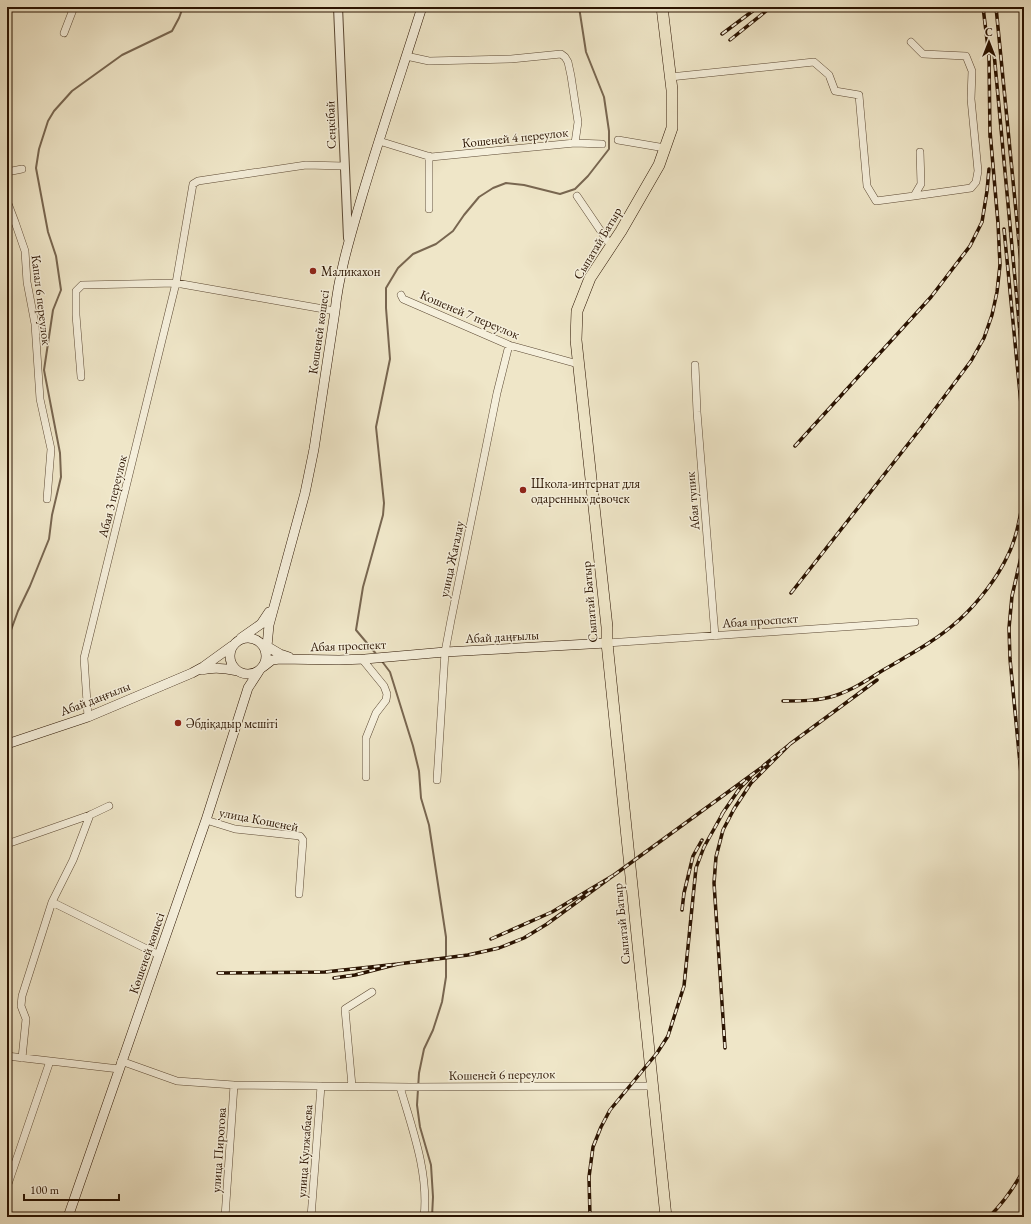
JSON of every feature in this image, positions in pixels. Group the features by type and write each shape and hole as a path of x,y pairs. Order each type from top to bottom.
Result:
{"main road":[{"name":"Көшеней көшесі","path":"276,596 305,493 314,449 335,311 337,288 348,241 422,7"},
{"name":"Сыпатай Батыр","path":"662,7 672,90 672,128 659,165 611,246 590,278 577,311 576,340 607,626 607,643 636,934 666,1217"},
{"path":"192,673 203,667 261,624 269,612 276,596"},
{"path":"261,668 266,657 264,644 276,596"},
{"path":"240,639 254,638 280,654 298,659"},
{"name":"Абай даңғылы","path":"398,656 607,643"},
{"path":"232,646 229,657 230,663 238,672 245,685 245,698"},
{"name":"Абая проспект","path":"298,659 339,660 398,656"},
{"path":"192,673 217,668 226,668 250,674 272,660 298,659"},
{"name":"Көшеней көшесі","path":"68,1217 206,820 245,698 251,682 261,668"},
{"name":"Абай даңғылы","path":"7,744 88,716 192,673"}],"street":[{"path":"64,33 74,7"},
{"path":"140,7 154,7"},
{"name":"Сеңкібай","path":"338,7 348,241"},
{"path":"670,77 814,62 829,74 835,91 859,95 867,186 876,201 971,188 976,182 978,171 971,99 972,70 966,56 924,54 911,42"},
{"name":"Кошеней 4 переулок","path":"379,141 429,156 575,144 578,122 571,76 568,62 561,54 511,59 429,61 406,56"},
{"path":"618,140 665,148"},
{"path":"575,144 602,144"},
{"path":"914,196 921,184 920,152"},
{"path":"429,156 429,209"},
{"name":"Абая 3 переулок","path":"88,716 84,658 176,283 193,184 198,181 306,165 344,166"},
{"path":"7,172 22,169"},
{"path":"577,196 611,246"},
{"name":"Капал 6 переулок","path":"7,201 24,251 27,282 35,324 40,399 51,449 47,499"},
{"path":"81,377 76,315 76,291 78,287 82,285 176,283 335,311"},
{"name":"Кошеней 7 переулок","path":"401,295 403,299 509,345 578,364"},
{"name":"улица Жагалау","path":"437,780 445,652 492,416 509,345"},
{"name":"Абая тупик","path":"695,365 696,412 715,636"},
{"name":"Абая проспект","path":"607,643 915,622"},
{"path":"364,659 384,686 387,694 386,700 376,713 366,738 366,777"},
{"path":"7,844 90,815 109,806"},
{"path":"22,1058 26,1019 21,1006 22,996 52,902 73,860 90,815"},
{"name":"улица Кошеней","path":"206,820 235,829 300,836 303,840 299,894"},
{"path":"52,902 159,955"},
{"path":"352,1086 345,1009 372,992"},
{"name":"Кошеней 6 переулок","path":"7,1056 50,1061 120,1065 177,1081 234,1085 400,1087 653,1086"},
{"path":"7,1187 50,1061"},
{"name":"улица Пирогова","path":"225,1217 234,1085"},
{"name":"улица Кулжабаева","path":"311,1217 321,1086"},
{"path":"400,1087 418,1149 424,1183 424,1217"}],"waterway":[{"path":"7,641 18,611 49,539 52,515 61,477 60,453 44,370 53,310 61,290 56,256 48,232 36,168 39,149 48,121 54,111 72,91 122,55 172,31 183,7"},
{"path":"377,655 356,630 363,587 383,515 384,503 376,427 390,359 386,288 398,268 413,254 436,244 453,231 479,197 493,188 506,183 524,185 560,194 575,189 588,176 609,149 609,131 604,97 586,52 579,7"},
{"path":"381,660 390,672 413,746 419,771 421,798 429,825 446,937 446,977 442,1002 433,1030 424,1049 419,1073 417,1105 420,1127 431,1165 433,1197 432,1217"}],"railway":[{"path":"722,34 758,7"},
{"path":"730,40 771,7"},
{"path":"983,7 989,56 990,137"},
{"path":"996,7 1024,293"},
{"path":"994,53 1024,376"},
{"path":"791,593 920,429 971,361 984,338 992,315 997,292 1000,265 990,131"},
{"path":"795,446 931,297 970,246 982,222 989,169"},
{"path":"1004,229 1024,435"},
{"path":"783,701 822,699 848,691 924,646 951,627 966,614 980,598 1004,563 1016,534 1024,496"},
{"path":"1024,544 1012,596 1009,628 1010,659 1024,805"},
{"path":"790,744 877,680"},
{"path":"725,1048 714,883 716,857 723,830 734,809 751,783 790,744 763,766"},
{"path":"614,875 761,768"},
{"path":"722,814 740,788 750,778"},
{"path":"1024,804 1024,854"},
{"path":"590,1217 589,1177 593,1147 610,1110 657,1053 668,1036 684,986 696,868 704,847 724,811"},
{"path":"682,910 684,893 693,856 702,840"},
{"path":"398,964 468,955 499,948 524,938 547,924 614,875 552,912 491,939"},
{"path":"218,973 325,972 398,964 355,975 334,978"},
{"path":"989,1217 1017,1182 1024,1169"}],"place":[{"name":"Маликахон","path":"313,271"},
{"name":"Школа-интернат для одаренных девочек","path":"523,490"},
{"name":"Әбдіқадыр мешіті","path":"178,723"}]}
